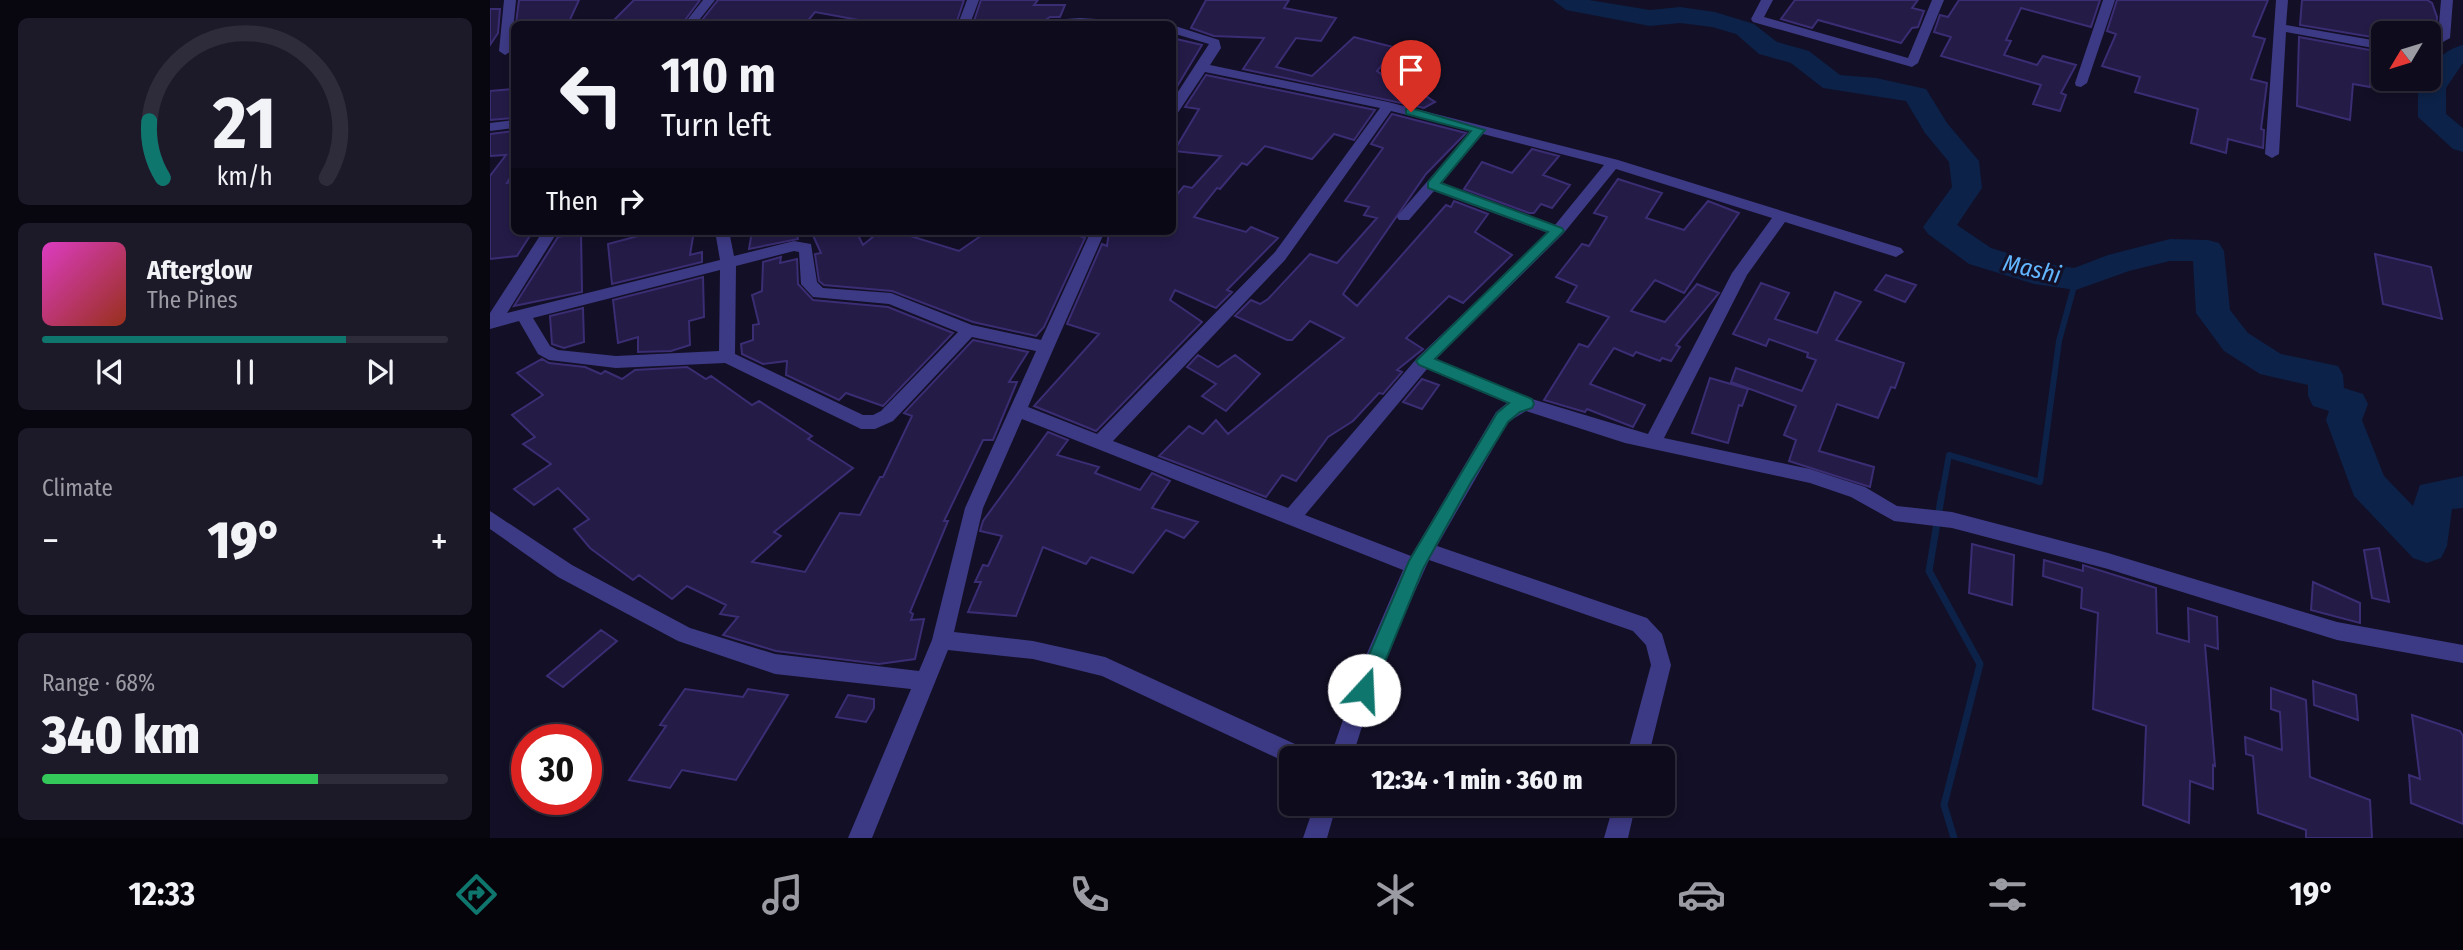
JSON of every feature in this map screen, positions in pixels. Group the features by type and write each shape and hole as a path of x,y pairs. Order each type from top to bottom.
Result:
{"street":[{"path":"490,53 510,51 510,0"},
{"path":"692,21 709,0"},
{"path":"965,21 973,0"},
{"path":"1767,0 1757,19 1912,63 1938,0"},
{"path":"2081,83 2109,0"},
{"path":"2272,154 2282,0"},
{"path":"2441,40 2444,38 2447,0"},
{"path":"2280,27 2371,44"},
{"path":"1176,30 1215,43 1215,48 1176,105"},
{"path":"1202,67 1388,106 1614,163 1896,251"},
{"path":"1100,443 1280,256 1388,106"},
{"path":"490,127 511,124"},
{"path":"1404,218 1479,130"},
{"path":"1292,517 1424,361 1558,231 1614,163"},
{"path":"1432,185 1558,231"},
{"path":"1653,442 1740,273 1782,217"},
{"path":"491,323 548,235"},
{"path":"723,235 728,263 727,357"},
{"path":"860,838 942,640 974,508 1096,235"},
{"path":"491,323 794,246 806,248 809,284 819,293 891,299 969,330 1044,347"},
{"path":"523,315 544,350 555,356 616,362 727,357 861,422 875,422 887,416 969,330"},
{"path":"1424,361 1526,404 1625,436 1810,476 1858,492 1894,513 1949,519 2108,561 2337,631 2463,654"},
{"path":"1345,746 1371,667 1420,558 1502,417 1514,407 1526,404"},
{"path":"1019,411 1292,517 1640,624 1656,641 1661,665 1640,746"},
{"path":"490,519 565,571 685,635 775,664 925,681"},
{"path":"942,640 1033,650 1105,667 1279,748"},
{"path":"1315,838 1322,816"},
{"path":"1616,838 1622,816"}],"building":[{"path":"519,0 579,0 569,21 516,21"},
{"path":"634,0 700,0 684,21 613,21"},
{"path":"718,0 964,0 957,21 864,21 815,12 808,21 701,21"},
{"path":"981,0 1038,0 1034,5 1065,5 1060,17 1050,17 1044,21 974,21"},
{"path":"1206,0 1289,0 1284,8 1336,18 1321,41 1296,38 1276,67 1312,76 1354,37 1397,48 1377,71 1406,92 1413,88 1435,102 1424,108 1243,69 1264,38 1214,36 1191,28"},
{"path":"1795,0 1918,0 1912,8 1924,11 1918,27 1912,28 1901,43 1818,20 1812,28 1781,19"},
{"path":"1959,0 2100,0 2091,27 2021,8 2006,40 2011,41 2004,55 2037,65 2043,56 2076,65 2061,93 2066,95 2060,111 2033,104 2041,85 1941,56 1951,37 1934,32 1940,15 1948,17"},
{"path":"2117,0 2268,0 2253,36 2265,39 2251,79 2267,83 2261,129 2264,130 2263,148 2228,139 2226,153 2191,143 2198,109 2135,92 2140,77 2102,66 2116,34 2107,31"},
{"path":"2302,0 2427,0 2432,3 2437,17 2437,21 2371,21 2371,37 2300,25"},
{"path":"490,9 500,9 498,33 490,45"},
{"path":"2299,37 2370,50 2370,87 2353,84 2350,120 2297,106"},
{"path":"1176,39 1202,45 1176,88"},
{"path":"1206,75 1375,110 1354,140 1334,134 1312,159 1265,146 1247,165 1242,163 1220,189 1217,188 1194,217 1246,232 1251,227 1278,238 1227,290 1232,292 1216,308 1175,290 1170,300 1202,322 1096,431 1034,406 1099,334 1067,324 1102,244 1107,246 1108,235 1176,235 1176,195 1184,186 1192,188 1221,156 1176,151 1199,109 1185,107"},
{"path":"511,89 511,118 490,120 490,91"},
{"path":"1392,114 1466,133 1426,174 1343,294 1357,306 1446,205 1451,207 1454,201 1488,214 1475,232 1512,255 1463,303 1449,296 1406,338 1423,349 1397,370 1402,372 1383,394 1379,393 1353,421 1328,437 1296,481 1282,475 1266,497 1159,456 1189,426 1203,434 1216,420 1228,434 1344,338 1310,321 1292,340 1287,340 1235,316 1251,300 1260,304 1268,299 1310,254 1337,263 1377,218 1364,215 1369,207 1345,201 1383,148 1371,144"},
{"path":"511,131 511,176 507,183 511,182 511,235 530,235 517,256 490,259 490,176 506,155 490,156 490,134"},
{"path":"1532,149 1559,156 1543,175 1570,185 1552,208 1541,204 1534,213 1529,213 1464,189 1482,162 1512,173"},
{"path":"1618,179 1662,193 1646,218 1684,230 1708,201 1739,213 1684,293 1655,280 1631,311 1665,322 1697,284 1719,293 1676,345 1680,347 1671,361 1662,358 1660,361 1636,352 1633,356 1614,348 1590,384 1645,405 1633,427 1587,409 1585,412 1544,400 1579,344 1588,347 1609,317 1567,302 1577,286 1556,277 1582,244 1589,246 1607,217 1594,213"},
{"path":"581,235 582,292 514,306 558,237"},
{"path":"642,235 693,235 690,255 702,252 702,262 612,284 608,244"},
{"path":"751,235 798,235 798,239 749,249"},
{"path":"813,235 858,235 863,245 875,235 907,235 959,251 982,235 1078,235 1085,238 1044,327 1036,336 973,322 892,291 824,285 819,281 815,254 821,253"},
{"path":"2375,254 2431,267 2442,319 2383,304"},
{"path":"781,257 780,263 797,259 798,284 813,300 888,307 953,333 883,406 846,393 839,400 786,375 787,361 763,364 742,354 741,344 753,340 753,325 759,324 752,295 762,291 763,262"},
{"path":"1886,275 1916,285 1905,302 1875,290"},
{"path":"703,277 704,317 689,321 690,345 671,351 638,352 638,337 618,343 613,300"},
{"path":"1761,283 1789,293 1775,319 1817,333 1835,292 1861,302 1836,340 1904,363 1895,388 1891,387 1878,418 1837,404 1819,451 1874,467 1870,487 1789,461 1796,440 1784,435 1796,406 1731,382 1736,368 1802,391 1816,360 1807,357 1808,353 1769,339 1766,346 1733,334"},
{"path":"583,308 584,342 564,348 552,344 550,316"},
{"path":"973,340 1028,352 1009,382 1017,382 993,440 983,440 944,521 948,521 910,612 913,614 911,620 924,619 915,659 879,664 776,651 723,635 738,617 720,614 726,605 687,586 672,599 639,575 633,580 590,548 574,529 589,519 558,488 534,505 514,489 551,464 523,444 535,437 512,415 543,395 517,373 542,359 549,363 585,367 601,374 605,371 622,379 635,370 687,367 706,379 711,376 752,405 759,401 812,436 808,439 853,468 774,532 781,536 752,562 805,572 840,513 860,515 880,477 883,477 912,416 904,413"},
{"path":"1198,355 1218,367 1235,355 1260,374 1226,411 1202,396 1216,384 1187,367"},
{"path":"1710,378 1748,389 1742,406 1739,405 1728,443 1692,433"},
{"path":"1422,379 1439,385 1422,409 1403,402"},
{"path":"1048,432 1068,440 1057,455 1099,467 1095,473 1140,490 1152,473 1170,481 1152,508 1198,522 1184,538 1166,530 1133,573 1091,557 1086,564 1043,547 1016,616 968,612 981,582 975,582 983,565 988,566 1002,536 980,531 983,521"},
{"path":"1972,544 2014,555 2012,605 1969,593"},
{"path":"2379,548 2389,602 2372,598 2364,550"},
{"path":"2044,560 2083,571 2083,565 2156,588 2157,633 2189,642 2188,608 2217,617 2218,649 2205,645 2215,766 2213,765 2213,789 2190,781 2189,823 2143,805 2146,726 2093,709 2098,613 2081,608 2082,588 2043,576"},
{"path":"2313,582 2360,603 2360,623 2311,610"},
{"path":"601,630 617,641 563,687 547,676"},
{"path":"2313,681 2356,695 2358,720 2314,705"},
{"path":"2271,688 2306,700 2310,777 2370,800 2372,838 2306,838 2306,830 2258,813 2253,756 2246,754 2245,737 2282,750 2280,712 2271,709"},
{"path":"685,689 743,697 748,689 788,695 736,780 682,770 670,788 629,780 666,726 660,725"},
{"path":"848,695 874,699 874,708 866,722 836,717"},
{"path":"2412,715 2460,731 2463,736 2463,824 2411,803 2409,775 2420,779"}],"waterway":[{"name":"Mashi","path":"1565,0 1575,5 1650,18 1680,15 1715,20 1745,29 1768,48 1800,57 1833,82 1876,86 1916,95 1935,127 1964,161 1967,188 1939,227 1980,256 2034,273 2076,279 2119,263 2170,250 2208,251 2213,313 2236,342 2272,365 2325,375 2326,396 2350,404 2344,420 2368,485 2427,546 2434,496 2463,492"},
{"name":"Mashi","path":"2463,53 2455,56 2432,88 2432,117 2463,143"},
{"path":"1942,494 1949,455 2040,482 2059,341 2076,279"},
{"path":"1942,493 1929,571 1980,664 1944,805 1954,838"}],"route":[{"path":"1364,690 1371,667 1415,566 1502,417 1514,407 1526,404 1424,361 1558,231 1432,185 1479,130 1411,112"}]}
